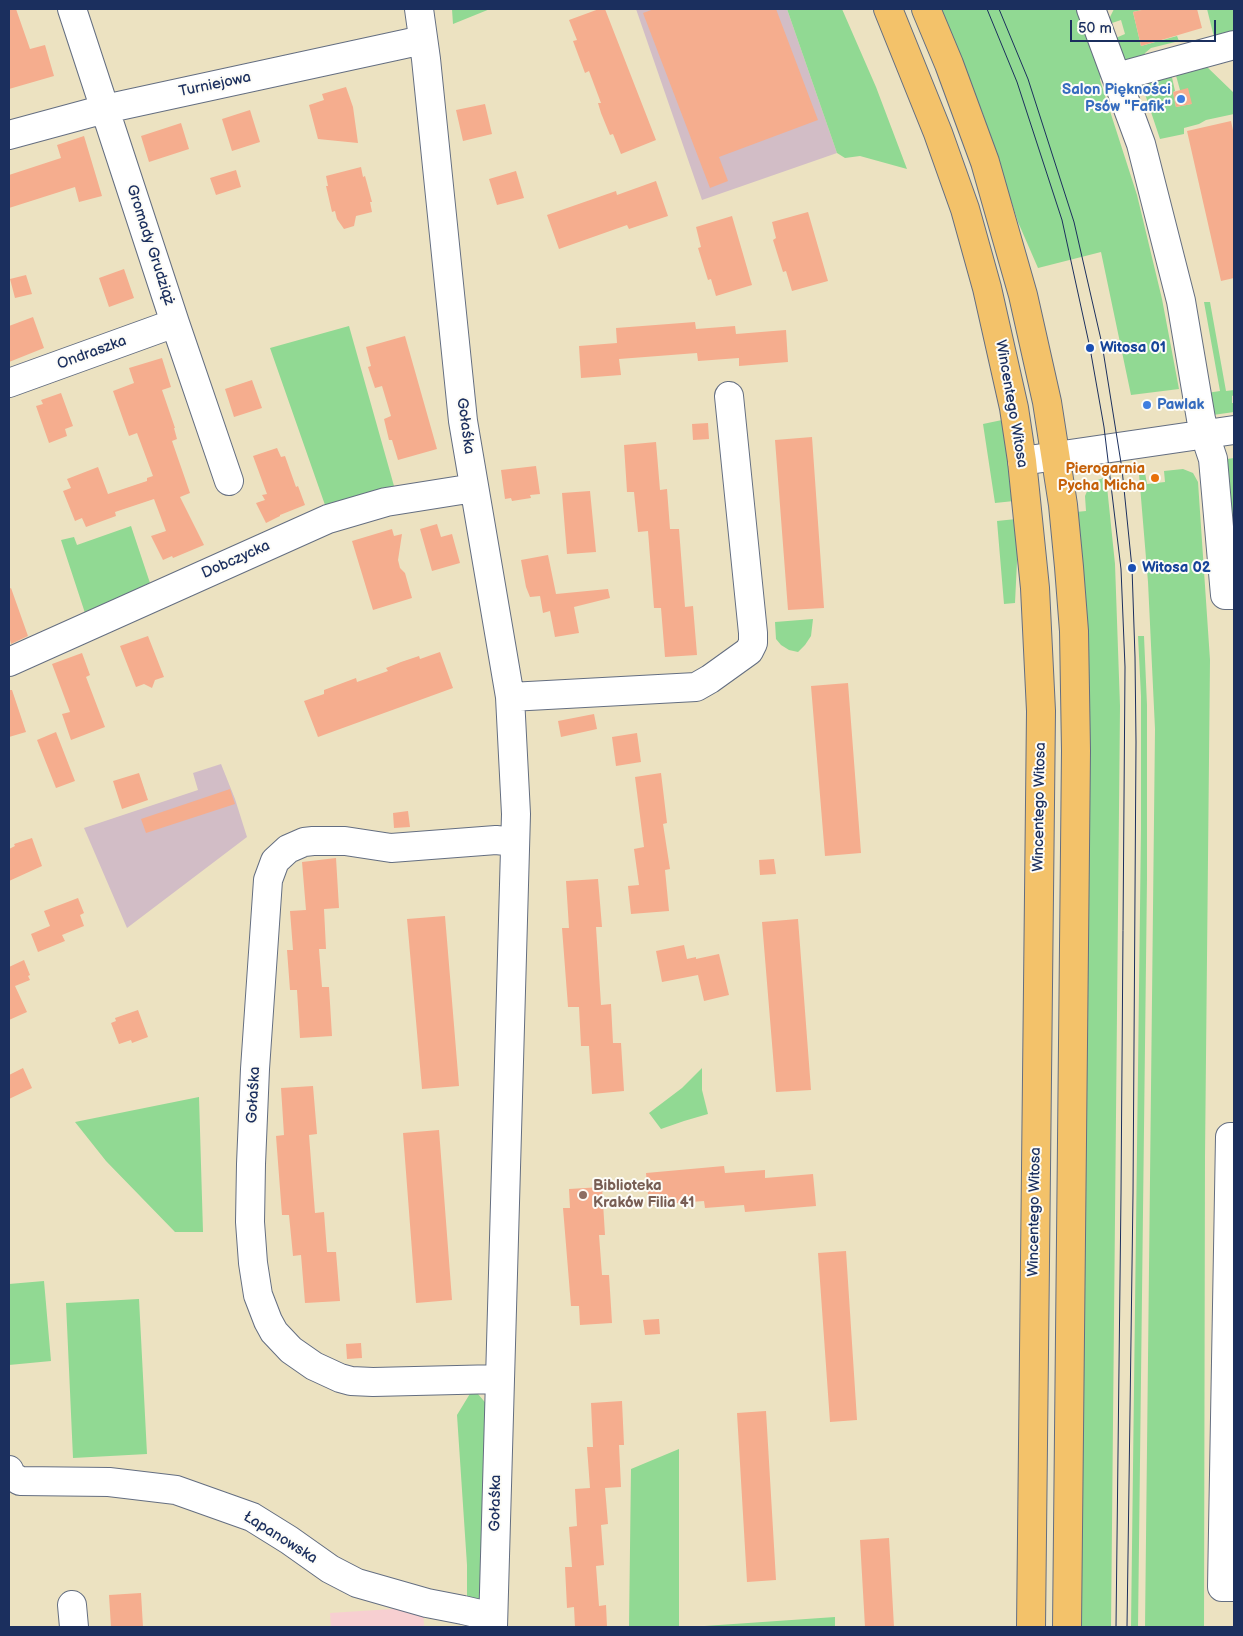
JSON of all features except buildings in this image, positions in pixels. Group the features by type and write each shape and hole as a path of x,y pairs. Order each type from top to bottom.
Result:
{"main road":[{"name":"Wincentego Witosa","path":"888,9 938,133 976,246 1014,408 1022,461 1035,588 1041,711 1031,1627"},
{"path":"926,9 970,117 986,162 1038,354 1056,456 1069,567 1074,631 1076,698 1067,1627"}],"street":[{"name":"Gromady Grudziąż","path":"72,9 175,323 229,480"},
{"name":"Gołaśka","path":"419,9 463,420 510,696 516,814 493,1622"},
{"path":"1092,9 1141,144 1181,301 1205,435 1214,459 1225,595 1234,595"},
{"name":"Turniejowa","path":"9,135 106,109 423,40"},
{"path":"1116,77 1234,46"},
{"name":"Ondraszka","path":"9,383 175,323"},
{"path":"510,696 696,687 749,651 753,644 753,633 729,396"},
{"path":"1022,461 1234,430"},
{"name":"Dobczycka","path":"9,662 328,519 386,502 474,488"},
{"name":"Gołaśka","path":"499,1379 351,1381 314,1366 291,1350 274,1332 260,1302 253,1263 251,1238 250,1164 268,880 274,862 288,849 304,842 312,841 346,841 390,848 496,840 515,842"},
{"path":"1234,1137 1230,1137 1222,1587 1234,1587"},
{"name":"Łapanowska","path":"9,1470 9,1474 20,1481 108,1482 176,1490 252,1517 330,1569 357,1582 427,1603 463,1610 493,1622"}],"shaded area":[{"path":"636,9 787,9 837,153 702,200"},
{"path":"221,764 247,837 127,928 84,828 198,790 193,773"},
{"path":"423,1607 424,1627 331,1627 330,1613"}],"green space":[{"path":"452,9 490,9 453,24"},
{"path":"787,9 842,9 876,87 907,169 860,156 845,158 837,153"},
{"path":"939,9 1081,9 1103,68 1100,80 1137,195 1162,299 1179,389 1131,395 1101,252 1038,268 1018,222 983,114"},
{"path":"1114,9 1146,9 1133,12 1141,46 1177,36 1179,41 1151,48 1145,53 1143,59 1119,65 1111,40 1125,34 1121,20 1106,25"},
{"path":"1207,9 1234,9 1234,32 1214,37"},
{"path":"1205,65 1234,93 1234,114 1206,120 1184,128 1184,134 1160,139 1145,94 1136,95 1139,84 1171,73 1176,107 1191,104 1180,90 1175,72"},
{"path":"1204,302 1210,302 1226,391 1234,390 1232,403 1234,403 1234,412 1213,415 1207,393 1220,391"},
{"path":"349,326 394,486 325,505 270,348"},
{"path":"1002,420 1014,501 995,503 983,424"},
{"path":"1234,458 1234,551 1227,459"},
{"path":"1183,469 1193,473 1198,482 1210,660 1205,1156 1204,1627 1145,1627 1155,729 1148,582 1139,474 1145,473 1147,484 1165,482 1164,471"},
{"path":"1106,477 1115,564 1120,706 1111,1627 1079,1627 1076,512 1086,511 1085,496 1088,489 1095,481"},
{"path":"1016,519 1018,541 1015,603 1004,604 997,521"},
{"path":"131,526 150,583 85,613 61,540 74,537 77,545"},
{"path":"813,619 811,636 798,652 789,650 776,639 775,622"},
{"path":"1138,636 1144,636 1147,705 1147,879 1138,1627 1131,1627 1141,829 1141,696"},
{"path":"702,1068 702,1090 708,1114 661,1129 649,1113 682,1088"},
{"path":"199,1097 203,1232 175,1232 106,1161 75,1122"},
{"path":"44,1281 51,1361 9,1365 9,1284"},
{"path":"139,1299 147,1454 73,1458 66,1303"},
{"path":"471,1392 478,1394 489,1407 482,1599 477,1602 467,1602 467,1565 457,1415"},
{"path":"679,1449 679,1627 629,1627 631,1469"},
{"path":"835,1617 835,1627 690,1627"}],"tram line":[{"path":"987,9 1017,82 1062,220 1090,348 1104,427 1121,569 1125,667 1116,1627"},
{"path":"999,9 1028,79 1074,222 1102,344 1122,469 1132,568 1136,742 1133,1194 1127,1627"}],"place":[{"name":"Salon Piękności Psów \"Fafik\"","path":"1181,99"},
{"name":"Witosa 01","path":"1090,348"},
{"name":"Pawlak","path":"1147,405"},
{"name":"Pierogarnia Pycha Micha","path":"1155,478"},
{"name":"Witosa 02","path":"1132,568"},
{"name":"Biblioteka Kraków Filia 41","path":"583,1195"}]}
